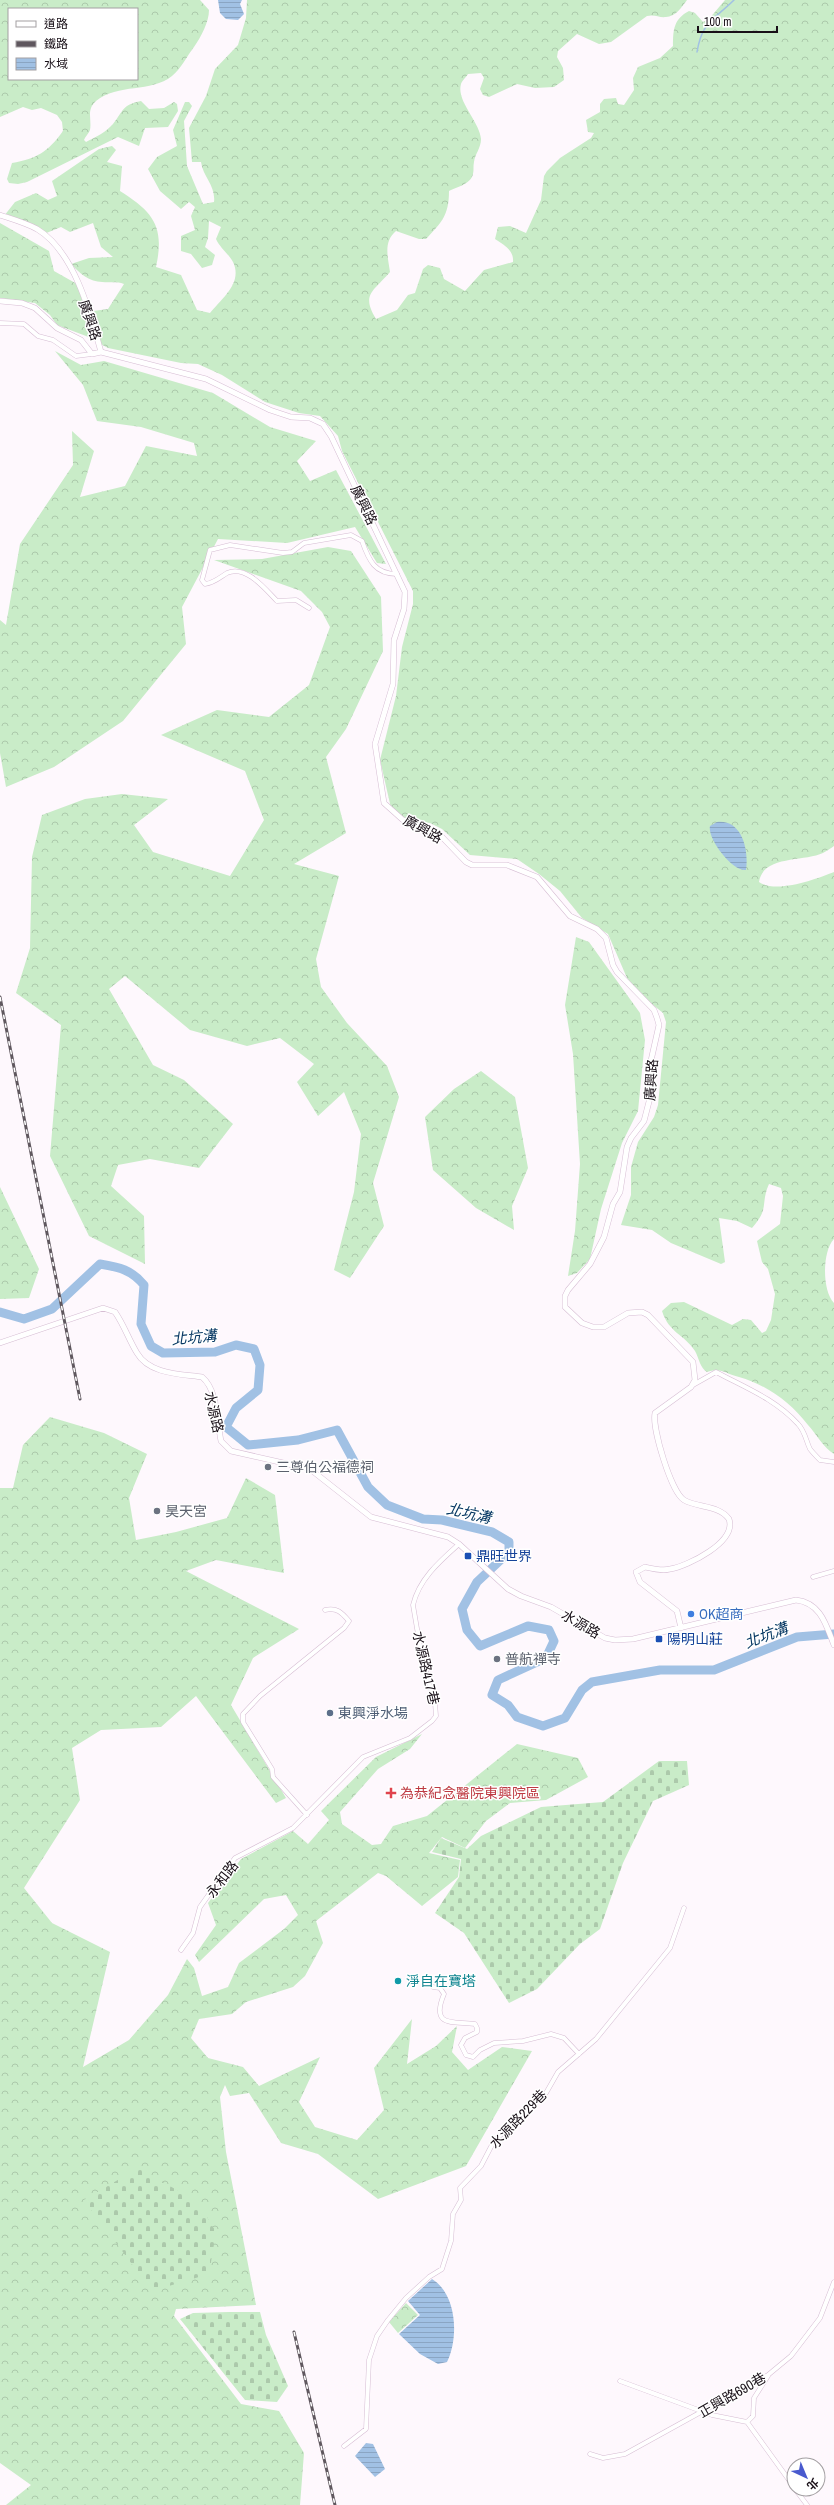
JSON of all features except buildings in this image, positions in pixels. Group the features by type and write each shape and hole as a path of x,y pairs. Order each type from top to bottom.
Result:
{"street":[{"name":"廣興路","path":"0,215 37,229 66,256 94,324 101,352 206,379 270,410 291,417 310,418 323,424 332,436 398,574 405,592 404,609 394,640 393,684 375,744 384,803 403,820 422,826 442,837 466,862 472,865 507,865 537,877 570,916 596,929 606,938 617,972 656,1014 658,1025 650,1065 651,1094 648,1110 627,1147 620,1192 613,1204 604,1237 590,1264 568,1290 564,1302 565,1308 575,1318 593,1327 604,1327 628,1313 642,1312 648,1316 693,1362 695,1380 691,1387"},
{"path":"0,301 22,303 35,308 57,328 80,340 92,354"},
{"path":"0,323 24,324 38,336 53,340 76,356 101,352"},
{"path":"309,608 296,600 278,601 253,577 236,572 229,572 213,583 205,584 202,580 210,550 230,545 283,553 292,552 304,543 351,535 362,541 369,559 379,571 386,574 398,574"},
{"name":"水源路","path":"0,1343 103,1308 115,1312 137,1354 145,1362 156,1369 202,1377 206,1381 211,1390 221,1441 225,1447 231,1451 310,1469 371,1517 448,1537 495,1576 508,1589 521,1596 551,1607 605,1638 615,1640 633,1639 796,1600 809,1603 815,1608 828,1627 834,1644"},
{"path":"681,1628 677,1611 640,1582 636,1572 645,1567 659,1570 685,1565 708,1553 726,1536 730,1527 729,1519 723,1514 682,1499 673,1484 660,1448 654,1419 655,1413 691,1387 716,1372 737,1384 752,1388 770,1399 800,1426 810,1449 820,1460 834,1462"},
{"name":"水源路417巷","path":"307,1815 363,1758 410,1738 432,1721 436,1716 434,1699 422,1658 413,1605 415,1596 427,1575 458,1544"},
{"path":"813,1577 834,1571"},
{"path":"307,1815 273,1777 272,1769 243,1722 243,1714 260,1696 344,1628 349,1621 342,1613 332,1608 325,1610"},
{"name":"永和路","path":"180,1950 193,1933 200,1907 235,1858 293,1828 307,1815"},
{"name":"水源路229巷","path":"344,2446 366,2428 369,2360 377,2336 406,2298 429,2276 442,2269 446,2261 453,2214 461,2200 460,2188 481,2166 494,2141 534,2106 546,2093 558,2072 596,2039 670,1948 684,1908"},
{"path":"433,1987 440,1988 444,1994 439,2006 441,2016 447,2022 459,2025 475,2024 477,2028 477,2032 465,2038 461,2045 466,2055 473,2057 480,2050 494,2043 523,2040 551,2034 564,2038 579,2054"},
{"name":"正興路690巷","path":"590,2454 603,2458 625,2454 768,2375 791,2356 820,2318 834,2282"},
{"path":"747,2422 753,2416 754,2398 768,2375"},
{"path":"620,2381 702,2412 747,2422 786,2476"}],"green space":[{"path":"0,0 200,0 209,10 206,24 199,39 181,66 172,76 154,85 105,95 93,104 90,111 90,130 84,140 86,142 113,124 124,109 130,104 141,101 149,109 164,108 174,102 177,104 178,111 168,127 145,128 139,146 118,137 27,182 18,184 9,183 7,179 12,163 35,157 47,149 63,131 62,122 57,115 41,108 32,110 23,107 0,117"},
{"path":"247,0 687,0 678,11 669,17 652,15 647,16 611,42 599,44 577,34 558,51 557,57 563,68 564,80 554,87 535,88 517,84 489,97 483,95 480,89 484,78 481,73 468,74 461,84 460,91 465,104 480,132 481,139 475,159 472,177 463,185 449,191 448,206 444,218 426,239 419,239 396,231 392,235 389,240 387,250 390,272 374,289 369,298 369,304 376,319 397,310 408,295 415,293 423,269 428,265 440,268 444,279 465,291 484,270 513,262 510,251 495,239 498,227 510,226 526,233 541,200 544,176 547,171 560,158 591,138 594,133 588,132 586,120 600,112 600,104 604,99 616,98 618,104 624,105 634,90 633,78 638,67 660,58 673,46 675,25 684,14 689,11 695,13 703,22 709,19 725,0 834,0 834,846 815,856 776,863 768,867 762,873 759,882 767,885 786,886 834,872 834,1239 827,1252 825,1271 827,1290 834,1303 834,1454 823,1444 794,1409 777,1395 749,1380 716,1370 707,1372 701,1365 691,1345 673,1329 662,1311 671,1303 684,1302 732,1325 743,1319 751,1320 762,1333 766,1331 771,1320 775,1294 768,1269 762,1262 757,1241 780,1224 783,1196 781,1188 769,1184 766,1191 763,1211 758,1221 752,1228 737,1221 719,1218 725,1262 721,1264 671,1243 652,1230 621,1225 631,1195 631,1167 638,1142 654,1117 658,1105 666,1022 663,1013 642,996 627,978 608,934 582,918 560,891 539,874 517,859 470,855 442,829 430,823 399,819 391,808 380,760 396,696 402,647 413,604 413,591 342,451 338,436 320,416 299,413 265,402 222,375 198,364 181,363 108,348 86,336 57,325 50,315 35,303 0,298 0,223 49,251 54,271 77,284 86,312 108,309 124,284 98,282 89,279 81,274 71,264 89,258 113,257 101,247 93,223 70,232 61,227 44,234 4,216 15,202 36,193 48,200 57,196 52,181 99,149 112,146 116,150 107,162 122,166 120,191 148,213 157,230 159,241 156,267 181,275 197,310 210,313 230,290 235,277 235,270 233,262 216,239 221,227 209,221 208,238 205,247 215,255 212,265 202,268 191,254 181,251 181,236 195,230 191,216 195,207 189,202 181,209 160,191 148,169 157,157 177,146 173,130 185,102 189,102 192,106 184,121 187,166 203,204 214,202 213,191 201,162 192,162 189,128 206,96 215,69 238,45 246,18"},
{"path":"55,351 81,365 104,361 213,393 270,427 316,441 297,461 310,481 336,470 386,564 377,563 355,527 287,543 218,539 182,607 186,644 123,721 54,767 6,787 0,753 0,620 6,625 20,544 73,465 72,431 94,451 80,497 125,486 146,446 197,456 194,443 141,427 97,421 83,385"},
{"path":"328,547 351,551 381,597 383,651 346,729 326,757 346,833 294,864 339,876 316,959 321,987 347,1023 387,1066 399,1097 373,1183 384,1226 350,1278 334,1270 354,1192 361,1134 344,1092 318,1116 297,1082 314,1064 280,1038 247,1046 190,1030 125,976 109,989 153,1065 184,1080 233,1124 199,1168 150,1159 118,1165 111,1186 144,1216 145,1264 89,1236 50,1156 61,1025 16,993 30,948 32,857 42,815 85,799 122,794 168,799 134,825 153,852 230,876 264,820 245,771 161,735 217,710 269,717 309,685 330,627 322,612 301,591 214,560 262,559"},
{"path":"576,937 589,942 640,1013 645,1040 638,1111 622,1143 601,1209 590,1259 577,1273 568,1276 575,1231 580,1164 573,1054 565,1005"},
{"path":"481,1071 515,1097 528,1168 512,1206 514,1230 476,1208 433,1170 425,1117 454,1089"},
{"path":"0,1187 39,1269 29,1298 0,1299"},
{"path":"50,1417 104,1433 147,1454 129,1498 136,1540 176,1532 227,1518 246,1478 275,1495 284,1573 216,1560 186,1571 299,1629 253,1658 231,1705 286,1798 276,1803 196,1696 161,1727 101,1730 72,1748 80,1800 24,1888 52,1923 110,1952 83,2067 129,2040 168,1995 187,1959 194,1968 202,1996 228,1987 239,1963 284,1929 298,1915 286,1895 264,1899 199,1962 195,1955 216,1925 208,1903 241,1859 293,1831 308,1844 329,1820 321,1811 376,1757 422,1734 410,1749 378,1769 340,1812 342,1824 372,1845 381,1844 393,1826 427,1816 517,1744 578,1758 588,1777 546,1800 510,1803 486,1821 465,1848 442,1837 429,1853 460,1860 458,1877 422,1906 386,1876 378,1873 316,1921 323,1943 305,1976 293,1987 246,2002 232,2014 199,2019 191,2038 208,2058 243,2067 259,2086 320,2057 299,2102 315,2127 357,2140 384,2110 374,2068 412,2019 407,2064 436,2046 457,2026 452,2052 468,2070 502,2047 532,2051 466,2166 378,2199 318,2154 281,2143 249,2093 230,2096 225,2085 220,2097 226,2152 256,2305 176,2309 174,2316 241,2404 279,2411 304,2453 300,2505 6,2505 31,2485 0,2463 0,1488 13,1488 23,1445"},
{"path":"659,1761 687,1761 689,1785 653,1801 623,1863 600,1929 580,1944 537,1989 509,2003 464,1933 435,1913 459,1877 461,1859 432,1852 441,1838 467,1849 481,1836 541,1807 603,1802"},
{"path":"138,2168 198,2202 216,2232 209,2274 152,2291 84,2200"},
{"path":"406,2303 418,2315 398,2333 389,2322"},
{"path":"260,2312 266,2335 288,2386 277,2402 245,2400 180,2319 193,2313"}],"water":[{"path":"218,0 242,0 240,4 244,14 238,20 226,19 220,13"},
{"path":"717,822 726,822 732,825 742,837 745,845 747,862 746,870 734,866 722,854 717,846 710,832 710,826"},
{"path":"432,2279 447,2295 451,2306 454,2329 451,2352 447,2362 438,2364 420,2354 399,2334 420,2315 408,2301"},
{"path":"366,2443 373,2444 385,2469 375,2477 355,2456"}],"waterway":[{"path":"697,52 699,42 706,27 734,0"},
{"name":"北坑溝","path":"0,1312 24,1319 52,1309 100,1264 125,1270 135,1276 144,1285 141,1324 151,1346 163,1353 215,1352 236,1345 254,1349 260,1365 258,1390 236,1408 226,1427 248,1445 298,1440 337,1430 368,1487 387,1505 423,1519 442,1520 492,1532 509,1542 509,1552 477,1582 462,1609 467,1630 480,1646 528,1626 549,1630 554,1641 546,1658 498,1680 492,1695 508,1705 517,1717 543,1726 565,1718 582,1690 592,1682 660,1670 714,1670 797,1637 834,1634"}],"railway":[{"path":"0,997 80,1399"},
{"path":"294,2332 335,2505"}],"place":[{"name":"三尊伯公福德祠","path":"268,1467"},
{"name":"昊天宮","path":"157,1511"},
{"name":"鼎旺世界","path":"468,1556"},
{"name":"OK超商","path":"691,1614"},
{"name":"陽明山莊","path":"659,1639"},
{"name":"普航禪寺","path":"497,1659"},
{"name":"東興淨水場","path":"330,1713"},
{"name":"為恭紀念醫院東興院區","path":"391,1793"},
{"name":"淨自在寶塔","path":"398,1981"}]}
